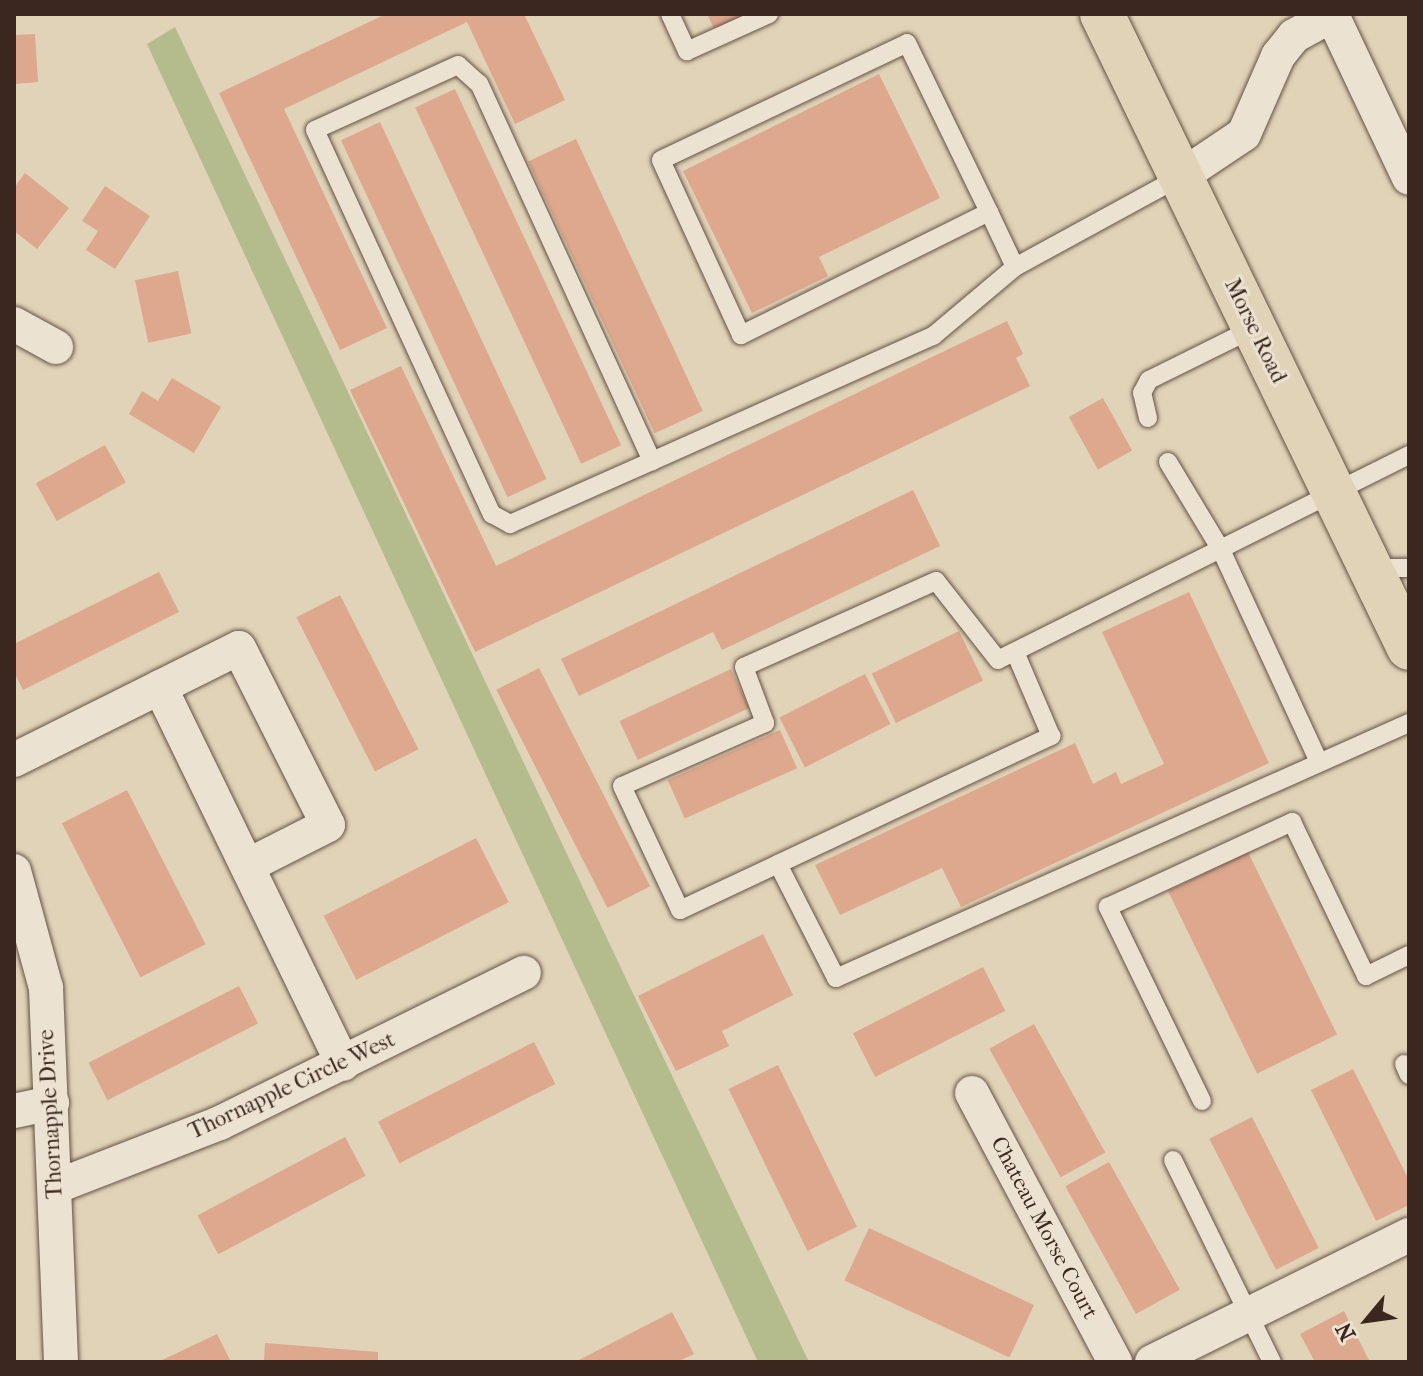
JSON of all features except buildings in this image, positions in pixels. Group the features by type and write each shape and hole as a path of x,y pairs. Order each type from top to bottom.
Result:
{"main road":[{"name":"Morse Road","path":"1102,14 1335,495 1390,568 1409,648"}],"street":[{"path":"1180,177 1244,134 1278,56 1294,36 1333,15 1409,178"},
{"path":"14,324 56,347"},
{"path":"14,760 239,648 328,825 249,865"},
{"path":"160,687 343,1064"},
{"name":"Thornapple Drive","path":"14,871 46,988 61,1362"},
{"name":"Thornapple Circle West","path":"55,1187 220,1123 524,973"},
{"name":"Chateau Morse Court","path":"972,1093 1115,1362"},
{"path":"14,1111 52,1103"},
{"path":"1152,1362 1409,1235"}],"lane":[{"path":"670,14 687,51 769,14"},
{"path":"989,212 741,335 661,160 907,43 989,212 1015,267"},
{"path":"652,461 479,84 458,65 315,130 492,514 510,524 652,461 933,336 1015,267 1180,177"},
{"path":"1148,418 1142,393 1149,380 1254,328"},
{"path":"1015,652 1051,736 680,910 622,786 765,723 744,667 936,581 998,660 1335,495 1409,455"},
{"path":"1168,462 1221,550 1319,762"},
{"path":"778,864 836,978 1409,723"},
{"path":"1202,1101 1108,907 1292,822 1366,976 1409,955"},
{"path":"1173,1160 1272,1362"}],"green space":[{"path":"175,27 809,1362 758,1362 147,44"}]}
